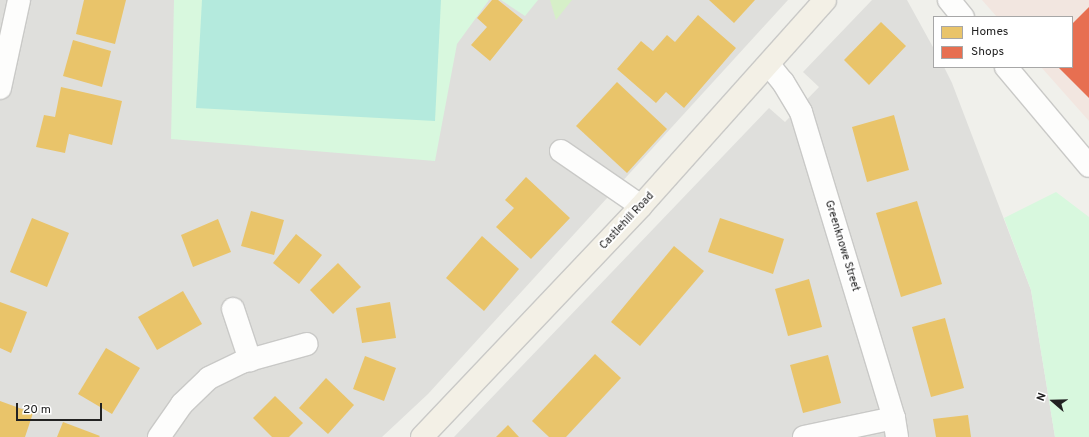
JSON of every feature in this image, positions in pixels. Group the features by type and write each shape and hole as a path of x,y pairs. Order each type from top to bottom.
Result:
{"main road":[{"name":"Castlehill Road","path":"422,437 641,206 825,0"}],"street":[{"path":"949,0 962,16"},
{"path":"0,88 17,10"},
{"name":"Greenknowe Street","path":"769,64 783,82 801,112 895,427"},
{"path":"1007,68 1089,166"},
{"path":"561,151 641,206"},
{"path":"233,309 250,360"},
{"path":"159,437 182,404 209,378 250,360 307,344"},
{"path":"804,437 895,427"}],"shaded area":[{"path":"0,0 788,0 428,394 382,437 0,437"},
{"path":"202,0 441,0 435,121 196,108"},
{"path":"872,0 907,0 933,47 933,68 944,68 952,83 1031,290 1055,437 454,437 769,108 785,122 819,87 803,72"},
{"path":"982,0 1089,0 1089,121 1042,68 1073,68 1073,16 996,16"}],"green space":[{"path":"174,0 489,0 457,44 435,161 171,139"},
{"path":"501,0 538,0 525,16"},
{"path":"550,0 572,0 556,20"},
{"path":"1056,192 1089,217 1089,437 1055,437 1031,290 1004,218"}],"building: Homes":[{"path":"84,0 126,0 115,44 76,34"},
{"path":"492,0 498,0 523,20 490,61 471,45 487,27 477,18"},
{"path":"709,0 755,0 734,23"},
{"path":"698,15 736,48 684,108 666,92 656,103 617,69 641,41 653,51 667,35 675,42"},
{"path":"881,22 906,46 869,85 844,60"},
{"path":"73,40 111,51 102,87 63,76"},
{"path":"617,82 667,129 627,173 576,126"},
{"path":"61,87 122,101 112,145 69,134 65,153 36,147 44,115 55,117"},
{"path":"894,115 909,170 867,182 852,127"},
{"path":"526,177 570,218 531,259 496,227 514,208 505,200"},
{"path":"917,201 942,284 901,297 876,213"},
{"path":"251,211 284,220 274,255 241,246"},
{"path":"32,218 69,233 47,287 10,272"},
{"path":"720,218 784,239 773,274 708,252"},
{"path":"218,219 231,252 193,267 181,235"},
{"path":"296,234 322,255 299,284 273,263"},
{"path":"482,236 519,269 484,311 446,278"},
{"path":"674,246 704,271 640,346 611,322"},
{"path":"338,263 361,287 333,314 310,290"},
{"path":"809,279 822,327 788,336 775,289"},
{"path":"183,291 202,324 157,350 138,317"},
{"path":"0,302 27,312 11,353 0,348"},
{"path":"390,302 396,338 362,343 356,308"},
{"path":"945,318 964,388 931,397 912,327"},
{"path":"106,348 140,368 112,414 78,394"},
{"path":"595,354 621,378 566,437 549,437 532,421"},
{"path":"828,355 841,403 803,413 790,365"},
{"path":"365,356 396,368 384,401 353,389"},
{"path":"326,378 354,405 328,434 299,408"},
{"path":"275,396 303,423 289,437 272,437 253,418"},
{"path":"0,401 33,413 25,437 0,437"},
{"path":"968,415 971,437 936,437 933,419"},
{"path":"63,422 100,436 57,437"},
{"path":"508,425 519,437 496,437"}],"building: Shops":[{"path":"1089,7 1089,98 1059,68 1073,68 1073,23"}]}
